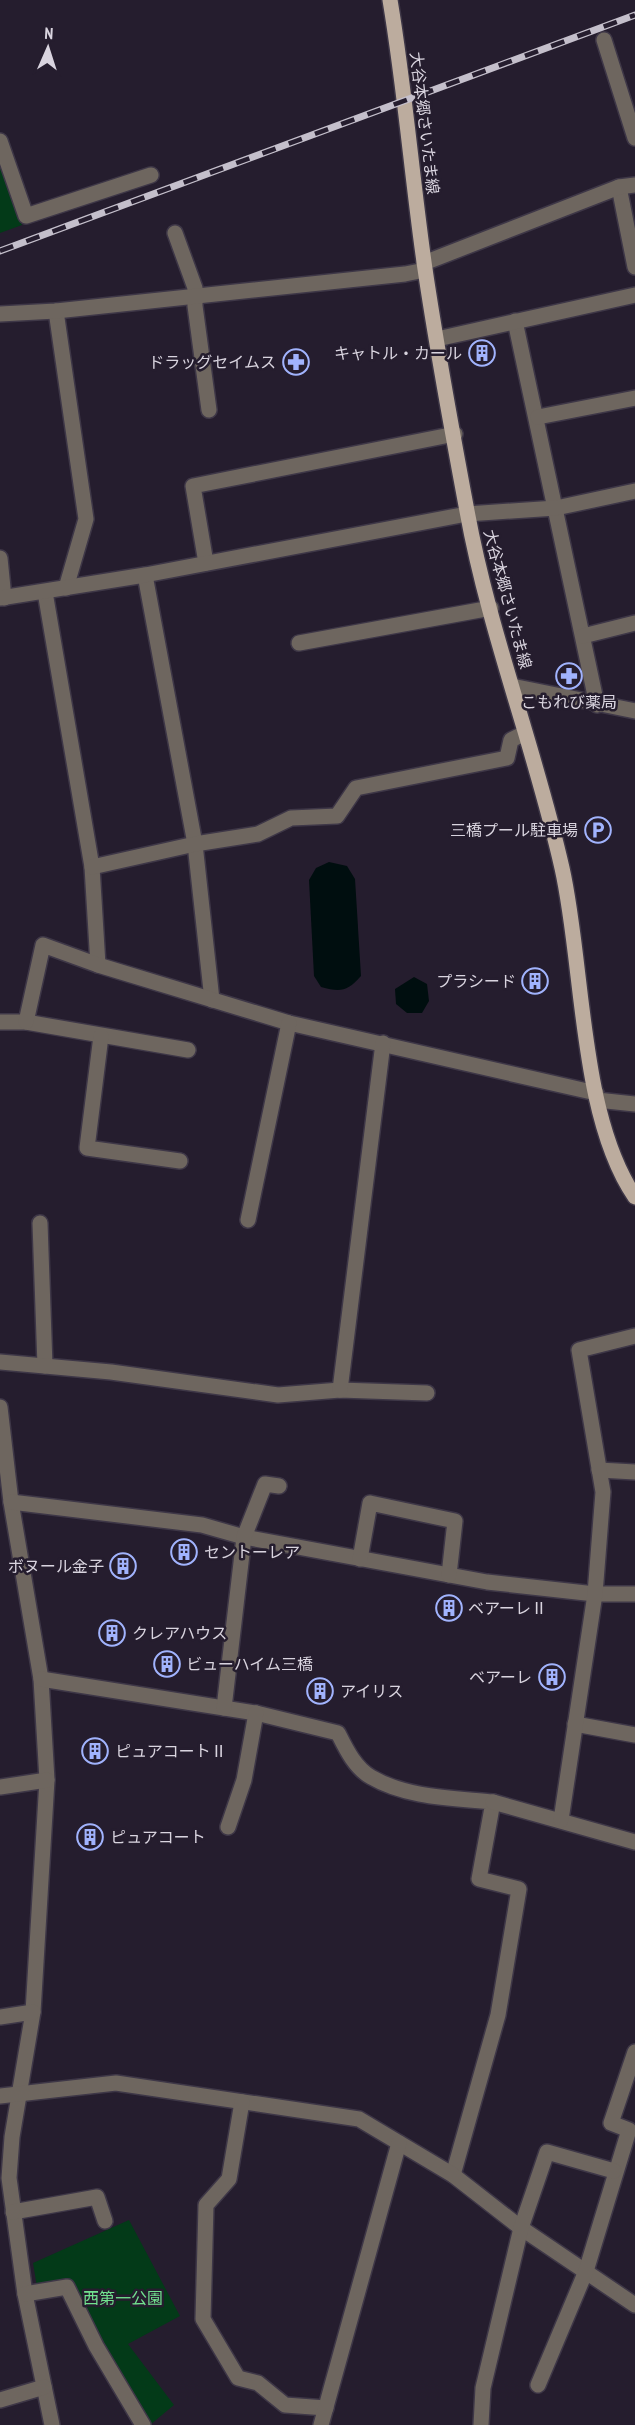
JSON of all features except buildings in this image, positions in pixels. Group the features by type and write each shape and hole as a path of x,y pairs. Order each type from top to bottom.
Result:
{"main road":[{"name":"大谷本郷さいたま線","path":"390,0 405,100 425,267 467,514 562,870 596,1096 626,1183 635,1197"}],"street":[{"path":"604,40 635,138"},
{"path":"0,141 26,216 151,175"},
{"path":"0,314 56,311 405,274 619,187 635,185"},
{"path":"619,187 635,267"},
{"path":"176,234 195,288 209,411"},
{"path":"437,339 635,295"},
{"path":"56,311 86,519 66,588"},
{"path":"515,321 538,417 597,705"},
{"path":"538,417 635,398"},
{"path":"206,563 193,486 455,434"},
{"path":"0,558 2,598 206,563 467,514 556,508 635,491"},
{"path":"145,574 195,844 212,1000"},
{"path":"45,592 92,867 98,965"},
{"path":"299,643 491,608"},
{"path":"583,636 635,623"},
{"path":"512,686 635,711"},
{"path":"92,867 195,844 258,834 291,818 337,816 356,788 507,758 512,740 525,733"},
{"path":"26,1022 43,945 98,965 289,1023 383,1043 635,1104"},
{"path":"0,1022 26,1022 188,1050"},
{"path":"248,1220 289,1023"},
{"path":"101,1036 87,1148 180,1161"},
{"path":"340,1390 383,1043"},
{"path":"40,1223 45,1366"},
{"path":"561,1820 595,1594 603,1492 579,1350 635,1336"},
{"path":"0,1362 111,1372 278,1395 340,1390 427,1394"},
{"path":"0,1407 11,1502 41,1679 47,1780 33,2012 12,2137 9,2178 25,2294 52,2425"},
{"path":"599,1470 635,1472"},
{"path":"224,1708 244,1537 265,1484 279,1486"},
{"path":"11,1502 202,1525 244,1537 487,1582 595,1594 635,1594"},
{"path":"360,1559 370,1503 455,1521 449,1575"},
{"path":"41,1679 256,1713 338,1733 350,1757 369,1777 411,1793 493,1802 635,1842"},
{"path":"228,1827 244,1780 256,1713"},
{"path":"576,1724 635,1735"},
{"path":"0,1787 47,1780"},
{"path":"453,2175 498,2015 519,1889 479,1879 493,1802"},
{"path":"0,2017 33,2012"},
{"path":"538,2385 586,2271 614,2171 632,2131 611,2123 635,2052"},
{"path":"0,2096 116,2083 359,2120 453,2175 522,2228 635,2305"},
{"path":"242,2102 228,2179 206,2205 203,2319 238,2378 258,2383 285,2405 326,2408"},
{"path":"321,2425 399,2143"},
{"path":"481,2425 483,2388 522,2228 547,2152 614,2171"},
{"path":"13,2212 98,2198 105,2222"},
{"path":"25,2294 67,2287 96,2346 143,2425"},
{"path":"0,2400 44,2387"}],"green space":[{"path":"0,164 22,225 0,233"},
{"name":"西第一公園","path":"129,2220 180,2316 128,2344 174,2405 150,2425 147,2425 69,2283 37,2287 33,2263"}],"shaded area":[{"path":"329,862 347,866 355,879 361,976 352,985 338,990 321,987 314,976 309,880 316,868"},
{"path":"414,977 427,984 429,1001 422,1013 407,1013 396,1004 395,989"}],"railway":[{"path":"0,251 635,15"}],"place":[{"name":"キャトル・カール","path":"482,353"},
{"name":"ドラッグセイムス","path":"296,362"},
{"name":"こもれび薬局","path":"569,676"},
{"name":"三橋プール駐車場","path":"598,830"},
{"name":"プラシード","path":"535,981"},
{"name":"セントーレア","path":"184,1552"},
{"name":"ボヌール金子","path":"123,1566"},
{"name":"ベアーレⅡ","path":"449,1608"},
{"name":"クレアハウス","path":"112,1633"},
{"name":"ビューハイム三橋","path":"167,1664"},
{"name":"ベアーレ","path":"552,1677"},
{"name":"アイリス","path":"320,1691"},
{"name":"ピュアコートⅡ","path":"95,1751"},
{"name":"ピュアコート","path":"90,1837"}]}
